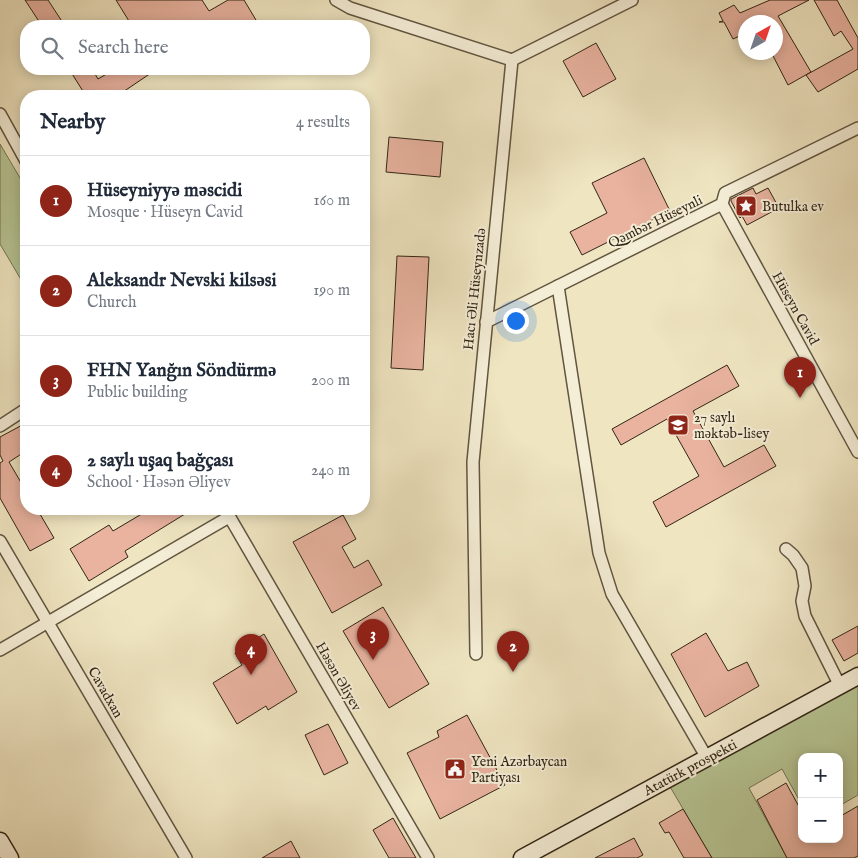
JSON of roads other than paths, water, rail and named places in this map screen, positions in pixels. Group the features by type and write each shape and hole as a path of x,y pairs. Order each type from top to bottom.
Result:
{"main road":[{"name":"Atatürk prospekti","path":"522,858 858,676"},
{"path":"0,841 10,858"}],"street":[{"path":"336,0 350,8 512,60 632,0"},
{"name":"Hacı Əli Hüseynzadə","path":"476,654 473,462 512,60"},
{"path":"0,114 20,150"},
{"name":"Qəmbər Hüseynli","path":"486,322 722,204 725,193 858,128"},
{"name":"Hüseyn Cavid","path":"722,204 858,452"},
{"path":"558,286 600,554 612,594 707,758"},
{"path":"0,426 20,413"},
{"path":"0,650 48,623 224,515"},
{"name":"Həsən Əliyev","path":"228,515 428,858"},
{"name":"Cavadxan","path":"0,541 186,858"},
{"path":"786,549 802,568 805,586 802,600 805,616 840,686"}],"place":[{"name":"Butulka ev","path":"746,206"},
{"name":"Hüseyniyyə məscidi","path":"800,398"},
{"name":"27 saylı məktəb-lisey","path":"678,425"},
{"name":"FHN Yanğın Söndürmə","path":"373,660"},
{"name":"Aleksandr Nevski kilsəsi","path":"513,672"},
{"name":"2 saylı uşaq bağçası","path":"251,675"},
{"name":"Yeni Azərbaycan Partiyası","path":"455,769"}]}
